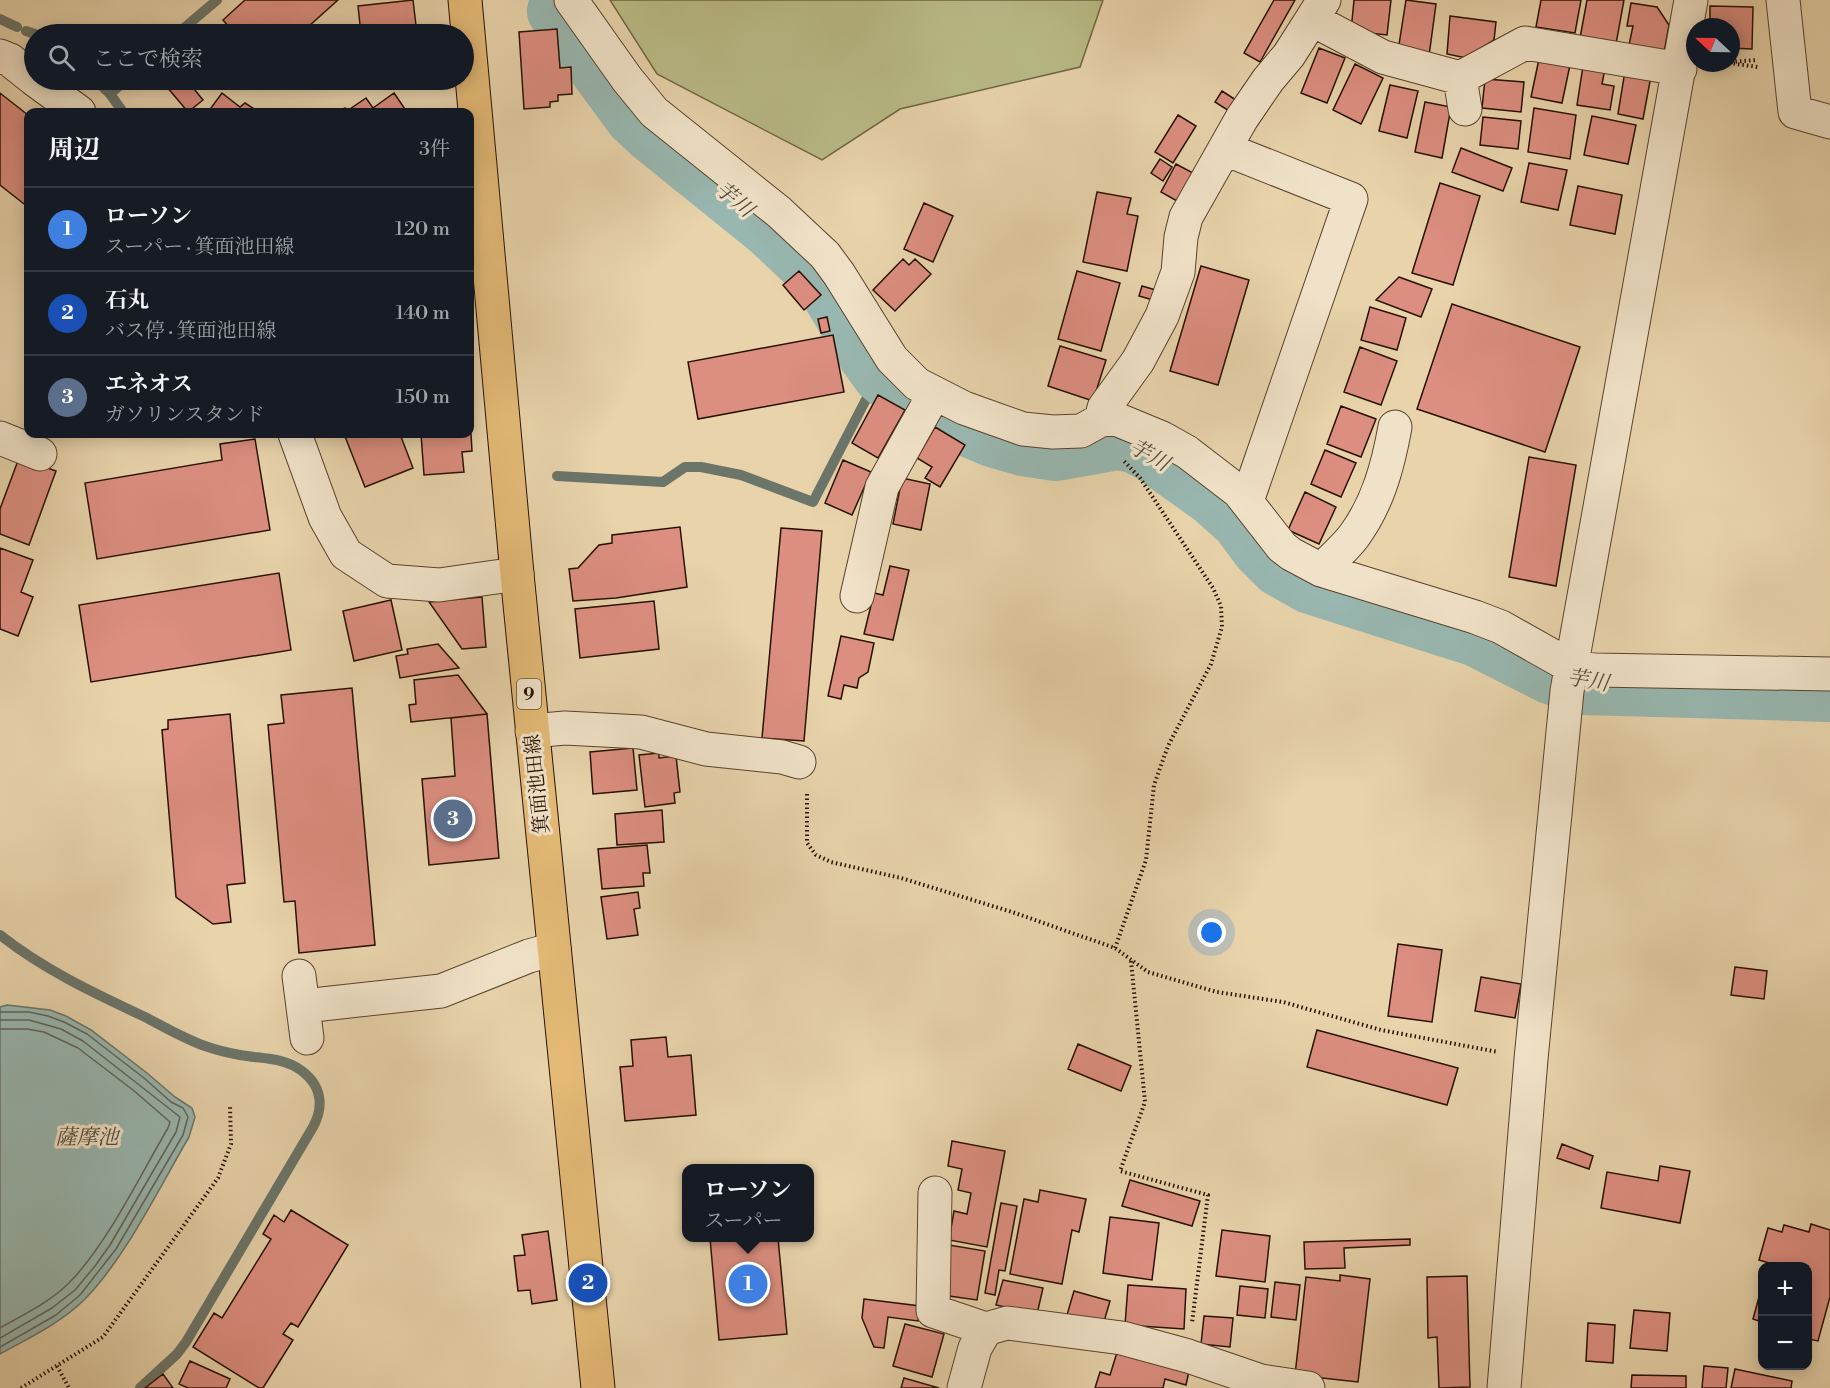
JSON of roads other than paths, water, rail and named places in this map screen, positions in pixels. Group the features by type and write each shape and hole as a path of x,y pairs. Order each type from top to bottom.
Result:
{"main road":[{"name":"箕面池田線","path":"472,1 472,24"},
{"name":"箕面池田線","path":"473,90 473,108"},
{"name":"箕面池田線","path":"474,159 598,1388"}],"street":[{"path":"572,0 627,79 654,112 779,212 825,255 891,359 917,384 929,405 986,416 1031,430 1066,433 1081,431 1101,420 1116,419 1162,438 1187,453 1239,492 1282,547 1291,554 1321,570 1501,627 1570,678 1617,670 1830,674"},
{"path":"1504,1388 1531,1059 1570,678 1691,0"},
{"path":"1783,0 1795,112 1830,122"},
{"path":"1101,420 1104,408 1137,361 1162,316 1178,272 1181,237 1186,217 1249,108 1289,55 1318,10 1383,57 1462,94 1525,43 1680,69"},
{"path":"0,56 24,71"},
{"path":"50,90 74,108"},
{"path":"1225,149 1351,199 1247,501"},
{"path":"857,596 882,487 929,405"},
{"path":"1321,570 1354,537 1374,504 1388,467 1395,427"},
{"path":"0,438 40,454"},
{"path":"296,438 325,516 346,555 387,582 439,585 516,574"},
{"path":"532,731 565,728 641,732 706,749 782,757 799,762"},
{"path":"307,1038 301,991 441,991 529,956 554,949"},
{"path":"935,1193 933,1311 986,1329 1007,1323 1122,1338 1188,1356 1262,1381 1308,1388"},
{"path":"964,1388 975,1348 986,1329"}],"water":[{"name":"薩摩池","path":"7,1005 50,1010 91,1030 192,1108 195,1117 189,1137 154,1200 128,1243 100,1282 76,1308 44,1330 0,1354 0,1007"}],"waterway":[{"path":"189,24 217,0"},
{"name":"芋川","path":"557,11 634,116 771,229 808,264 827,286 881,373 907,395 942,416 995,438 1023,446 1056,451 1118,440 1134,443 1153,453 1213,496 1240,520 1260,547 1280,567 1310,584 1477,637 1550,674 1583,685 1830,692"},
{"path":"0,19 17,27"},
{"path":"106,90 120,108"},
{"path":"110,94 115,90"},
{"path":"557,476 663,482 685,467 701,467 741,475 813,502 881,373"},
{"path":"0,935 71,981 190,1040 222,1051 272,1059 295,1066 309,1077 317,1090 320,1104 313,1127 186,1342 177,1354 140,1388"}],"place":[{"name":"エネオス","path":"453,819"},
{"name":"石丸","path":"588,1283"},
{"name":"ローソン","path":"748,1284"}]}
